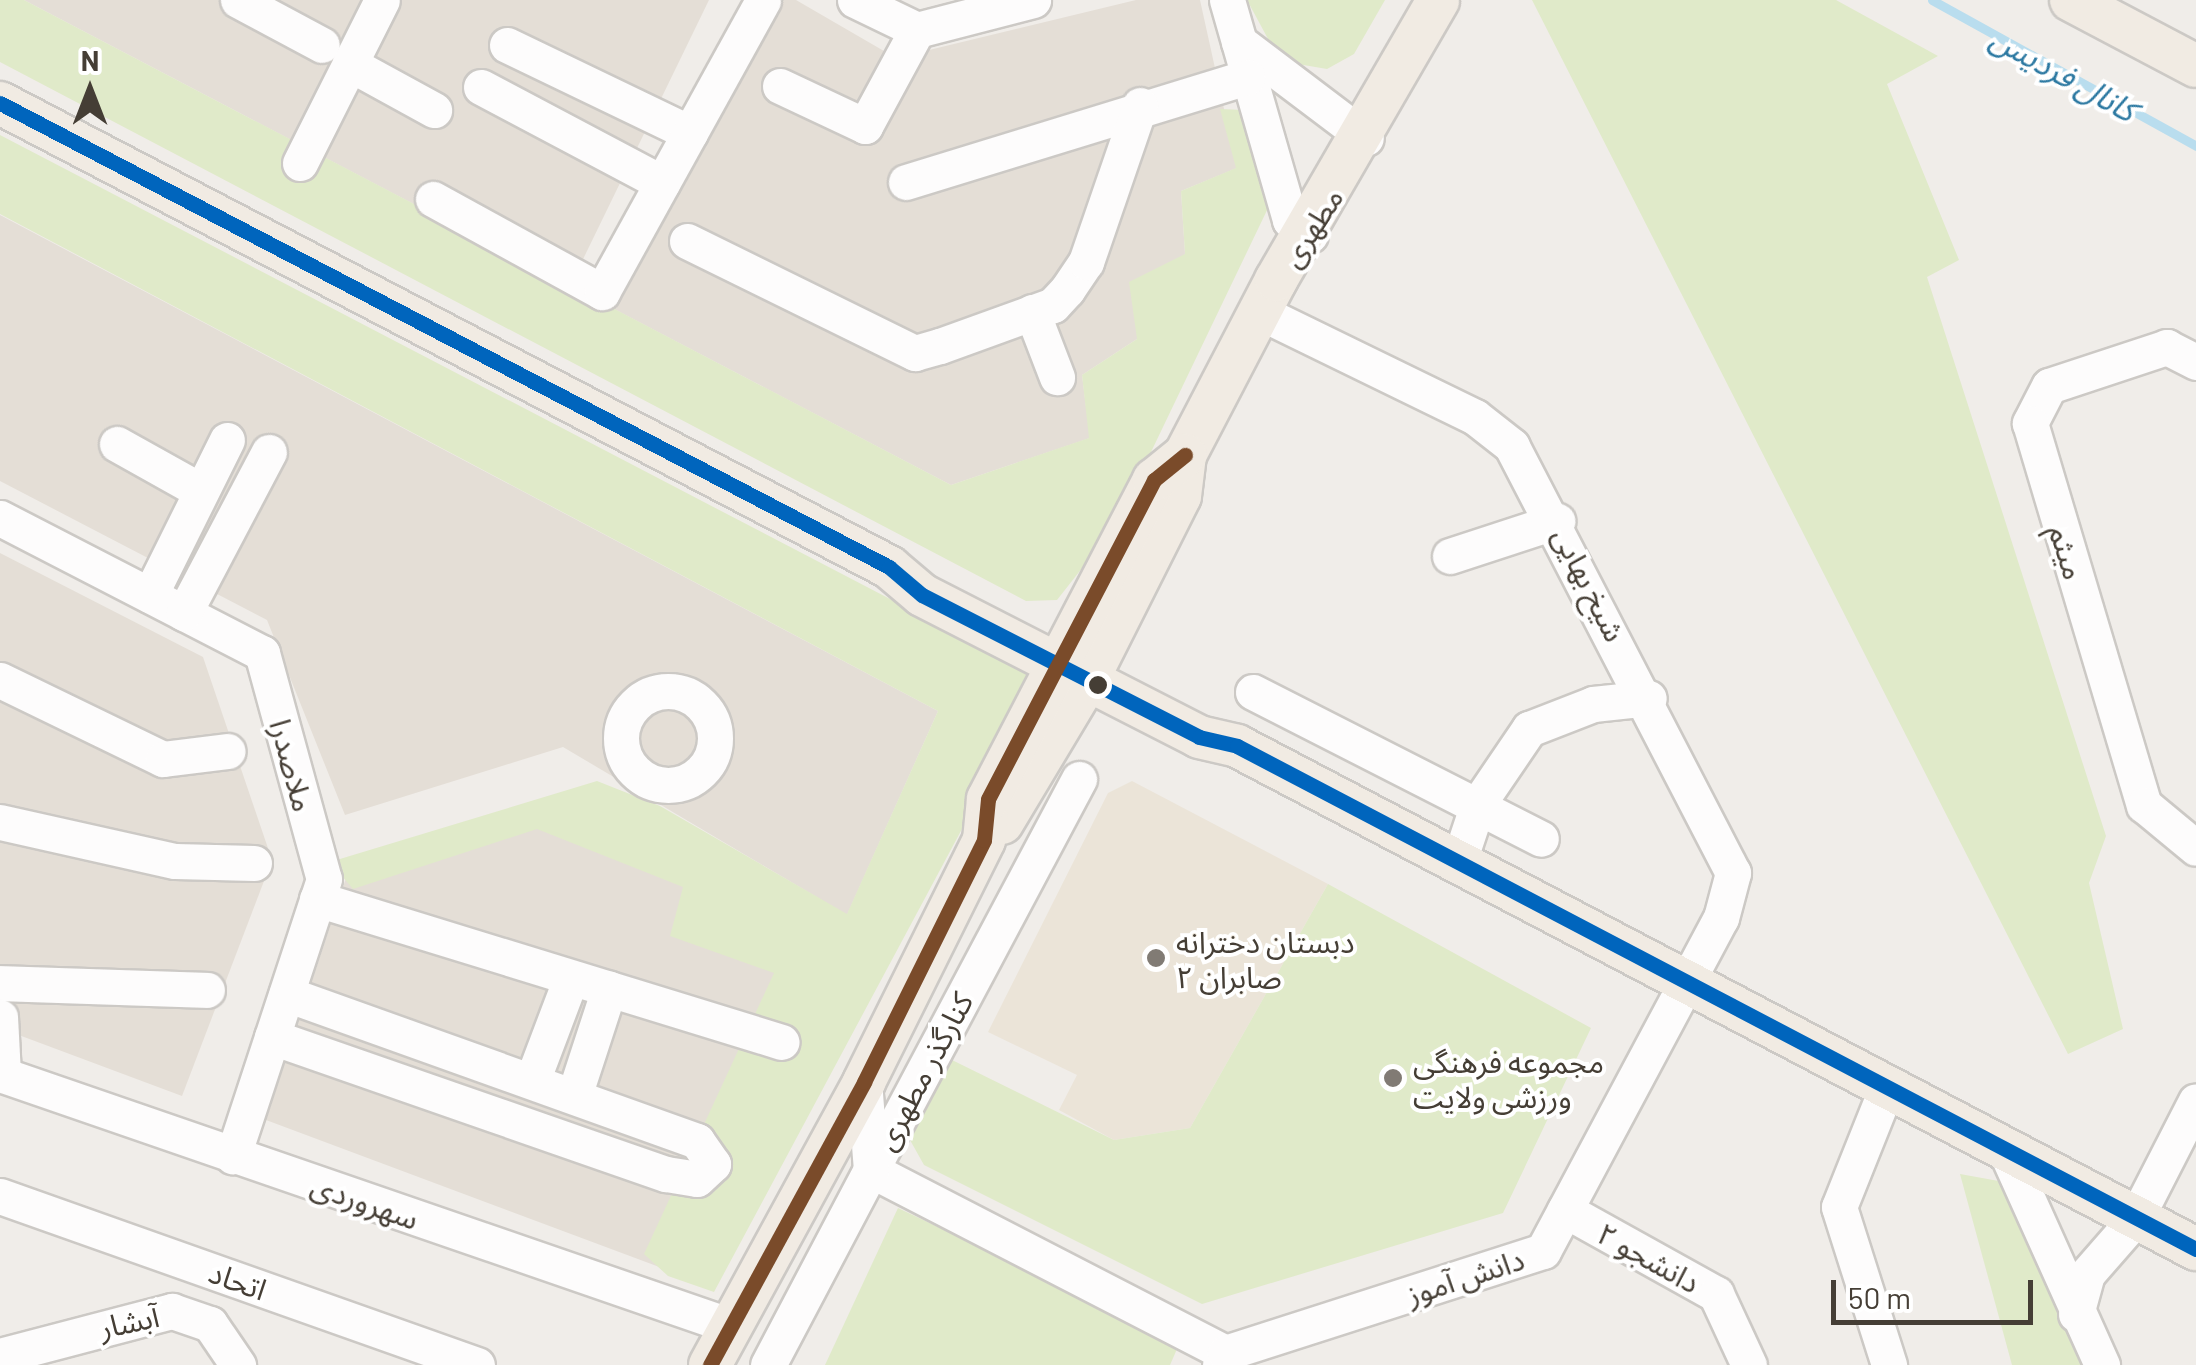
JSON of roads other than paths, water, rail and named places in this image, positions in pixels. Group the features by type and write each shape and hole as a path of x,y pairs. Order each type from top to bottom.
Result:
{"main road":[{"path":"1356,131 1409,0"},
{"name":"مطهری","path":"710,1365 864,1082 984,840 1013,814 1078,662 1180,496 1185,454 1300,227 1438,0"},
{"path":"2071,0 2196,66"},
{"path":"0,102 889,567 922,596 1078,662 2196,1249"}],"street":[{"path":"300,163 336,54 382,0"},
{"path":"433,199 602,292 763,0"},
{"path":"855,0 916,30 1033,0"},
{"path":"1226,0 1247,77 1300,227"},
{"path":"246,2 434,110"},
{"path":"780,86 865,126 916,30"},
{"path":"1238,41 1356,131"},
{"path":"506,45 690,133"},
{"path":"906,182 1140,104 1247,77"},
{"path":"481,88 662,183"},
{"path":"687,240 916,353 1053,305 1086,262 1140,104"},
{"name":"شیخ بهایی","path":"1268,296 1475,417 1512,446 1557,521 1734,873 1687,984"},
{"path":"1032,312 1057,377"},
{"name":"میثم","path":"2196,362 2167,347 2049,386 2030,424 2144,806 2196,848"},
{"path":"150,595 227,440"},
{"path":"117,444 201,491"},
{"path":"184,613 269,452"},
{"name":"ملاصدرا","path":"0,518 262,653 324,879 233,1156"},
{"path":"1450,556 1557,521"},
{"path":"0,680 162,760 228,751"},
{"path":"1253,692 1541,839"},
{"path":"1458,864 1478,804 1530,729 1593,704 1649,698"},
{"name":"کنارگذر مطهری","path":"1078,779 871,1170 1222,1359"},
{"path":"0,822 176,860 254,863"},
{"path":"317,900 780,1042"},
{"path":"532,1082 571,978"},
{"path":"0,982 208,990"},
{"name":"دانش آموز","path":"1222,1359 1544,1251 1687,984"},
{"path":"574,1096 609,989"},
{"path":"272,1037 666,1174 697,1180 713,1164 697,1140 286,994"},
{"path":"0,1017 2,1074"},
{"name":"سهروردی","path":"2,1074 731,1326"},
{"path":"768,1365 871,1170 864,1082"},
{"path":"1887,1087 1839,1206 1889,1365"},
{"path":"2076,1314 2088,1274 2136,1218 2196,1101"},
{"path":"2005,1149 2102,1365"},
{"name":"اتحاد","path":"0,1196 477,1365"},
{"name":"دانشجو ۲","path":"1565,1210 1716,1294 1749,1365"},
{"name":"آبشار","path":"0,1356 172,1311 210,1324 238,1365"}],"waterway":[{"name":"کانال فردیس","path":"1932,0 2196,146"}],"place":[{"name":"دبستان دخترانه صابران ۲","path":"1156,958"},
{"name":"مجموعه فرهنگی ورزشی ولایت","path":"1393,1078"}]}
